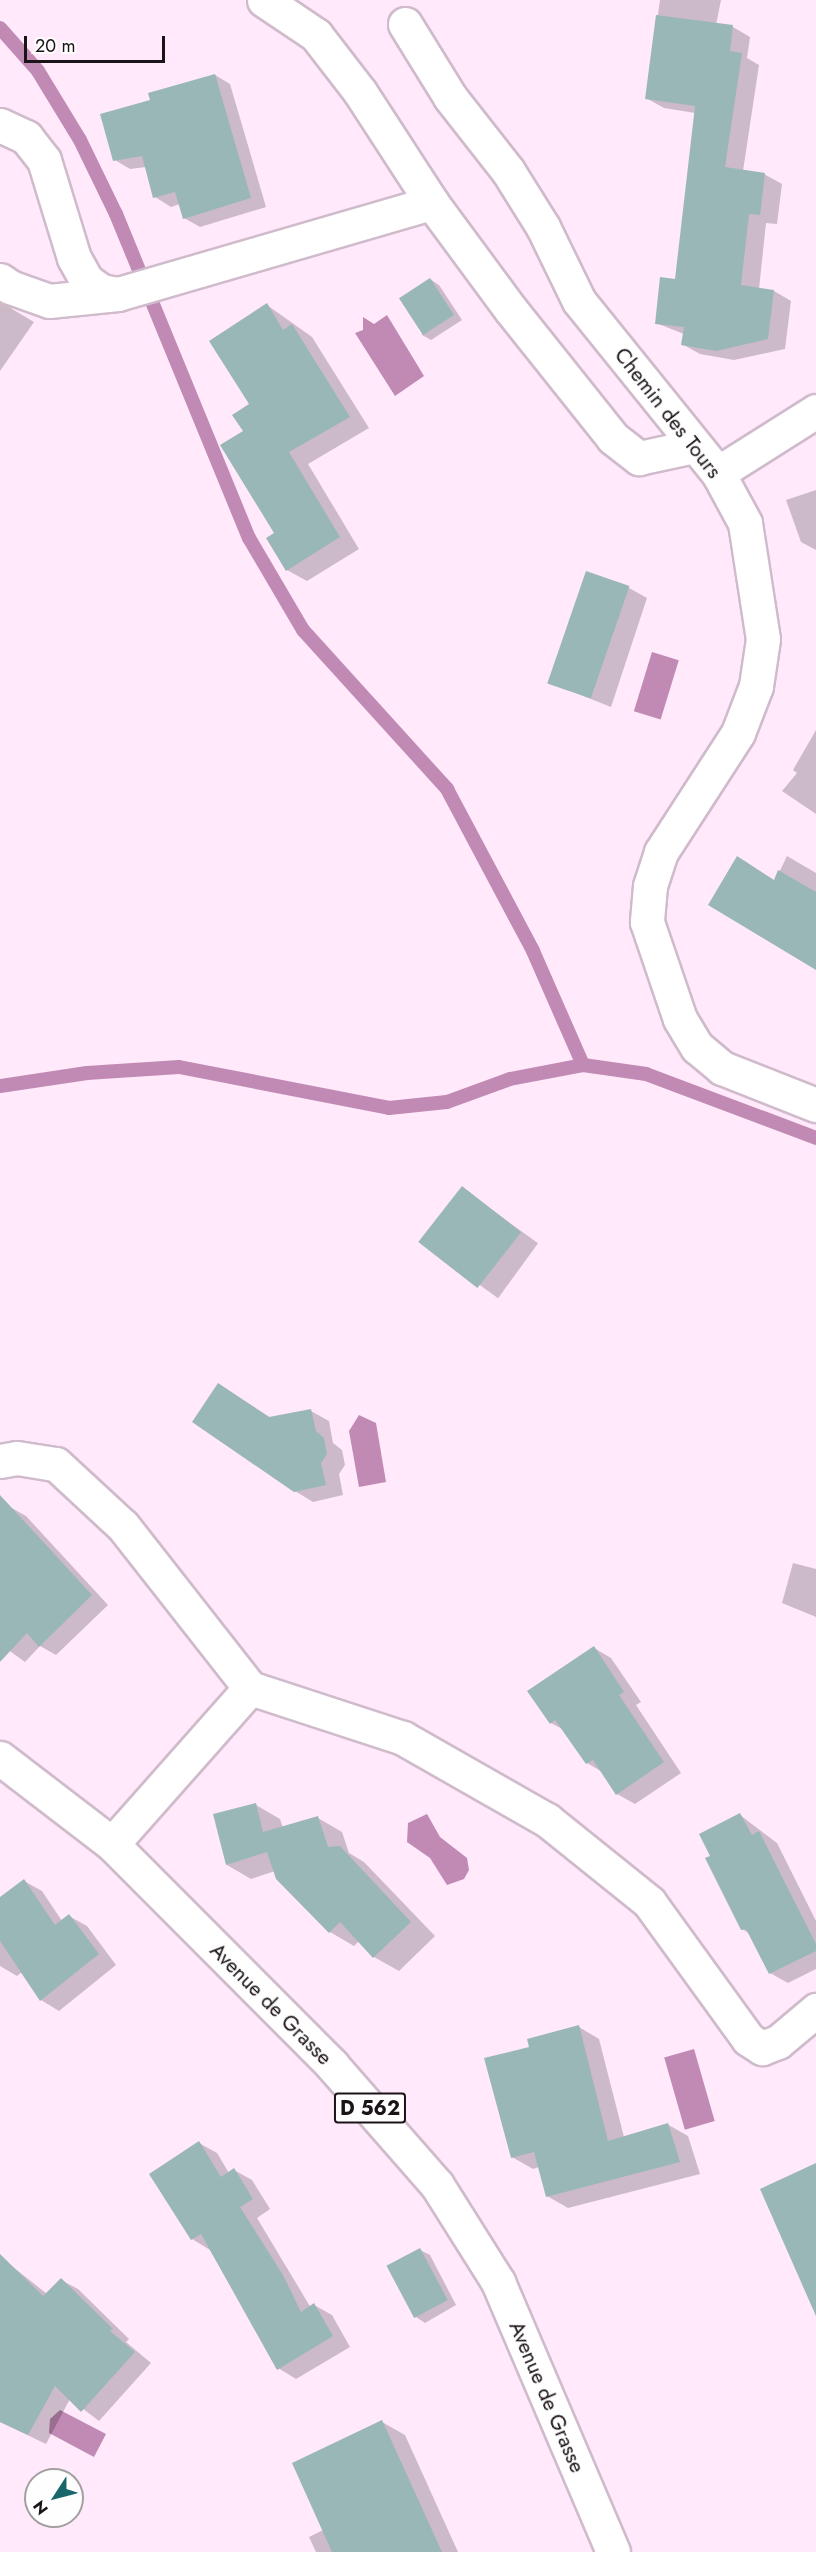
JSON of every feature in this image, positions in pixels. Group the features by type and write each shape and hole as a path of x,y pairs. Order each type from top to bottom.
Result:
{"street":[{"path":"264,0 316,35 360,92 432,203 511,310 614,438 639,458 694,447"},
{"name":"Chemin des Tours","path":"405,24 450,97 508,171 543,227 579,301 694,447 718,473 745,523 763,639 756,686 738,733 662,852 650,886 647,922 680,1019 697,1047 722,1068 816,1105"},
{"path":"0,125 26,137 44,160 74,258 86,280 101,291 118,294"},
{"path":"0,280 10,287 50,301 118,294 432,203"},
{"path":"718,473 816,411"},
{"path":"0,1461 17,1458 56,1464 123,1526 250,1688 403,1738 547,1821 649,1902 747,2039 762,2049 778,2042 816,2010"},
{"path":"112,1844 250,1688"},
{"name":"Avenue de Grasse","path":"0,1758 112,1844 332,2065 437,2185 498,2282 613,2552"}],"shaded area":[{"path":"387,315 424,376 395,396 355,333 363,330 363,317 374,324"},
{"path":"652,652 679,660 661,719 634,711"},
{"path":"359,1415 376,1423 386,1482 359,1487 349,1431"},
{"path":"427,1814 440,1837 467,1858 469,1870 464,1879 447,1885 430,1858 407,1842 408,1823"},
{"path":"694,2049 715,2121 685,2130 664,2058"},
{"path":"60,2410 106,2434 94,2457 49,2433 50,2419"}],"building":[{"path":"656,15 733,25 730,51 742,53 725,167 765,173 760,215 749,214 741,285 774,290 768,339 716,351 681,345 684,327 655,324 660,277 675,279 695,106 645,99"},
{"path":"215,74 251,198 183,219 175,192 153,198 142,156 113,161 100,114 150,100 148,93"},
{"path":"430,278 454,315 423,335 399,298"},
{"path":"267,303 283,330 292,324 350,417 289,452 340,537 286,571 266,538 274,533 220,445 243,431 232,415 249,404 209,341"},
{"path":"586,571 629,586 591,698 547,684"},
{"path":"737,856 774,880 778,870 816,892 816,970 708,905"},
{"path":"462,1186 521,1232 477,1288 418,1242"},
{"path":"218,1383 269,1417 311,1409 316,1431 324,1438 327,1454 321,1463 326,1485 294,1492 192,1422"},
{"path":"0,1495 92,1595 39,1647 27,1633 0,1662"},
{"path":"594,1646 624,1692 619,1695 664,1762 616,1795 593,1760 586,1764 555,1720 550,1724 527,1691"},
{"path":"256,1803 263,1832 318,1816 328,1847 340,1846 411,1922 373,1958 340,1922 329,1933 276,1879 267,1852 226,1865 213,1814"},
{"path":"740,1813 752,1835 759,1831 816,1944 816,1951 769,1974 746,1929 741,1930 705,1858 710,1856 699,1834"},
{"path":"24,1879 55,1925 69,1914 99,1954 40,2001 0,1941 0,1897"},
{"path":"579,2025 608,2141 668,2123 680,2162 546,2197 534,2152 511,2158 484,2058 529,2047 527,2039"},
{"path":"199,2141 221,2177 234,2168 253,2199 240,2207 283,2275 301,2312 314,2303 333,2336 277,2370 201,2234 191,2240 149,2174"},
{"path":"816,2163 816,2316 760,2189"},
{"path":"420,2248 448,2300 414,2318 386,2266"},
{"path":"0,2254 43,2296 61,2278 113,2329 110,2331 135,2352 81,2412 55,2386 28,2435 0,2422"},
{"path":"382,2420 442,2552 332,2552 292,2463"}],"waterway":[{"path":"0,28 38,71 80,140 116,214 249,538 303,630 447,789 533,951 583,1065"},
{"path":"0,1086 87,1073 179,1067 389,1108 447,1102 510,1079 583,1065 646,1074 816,1138"}]}
